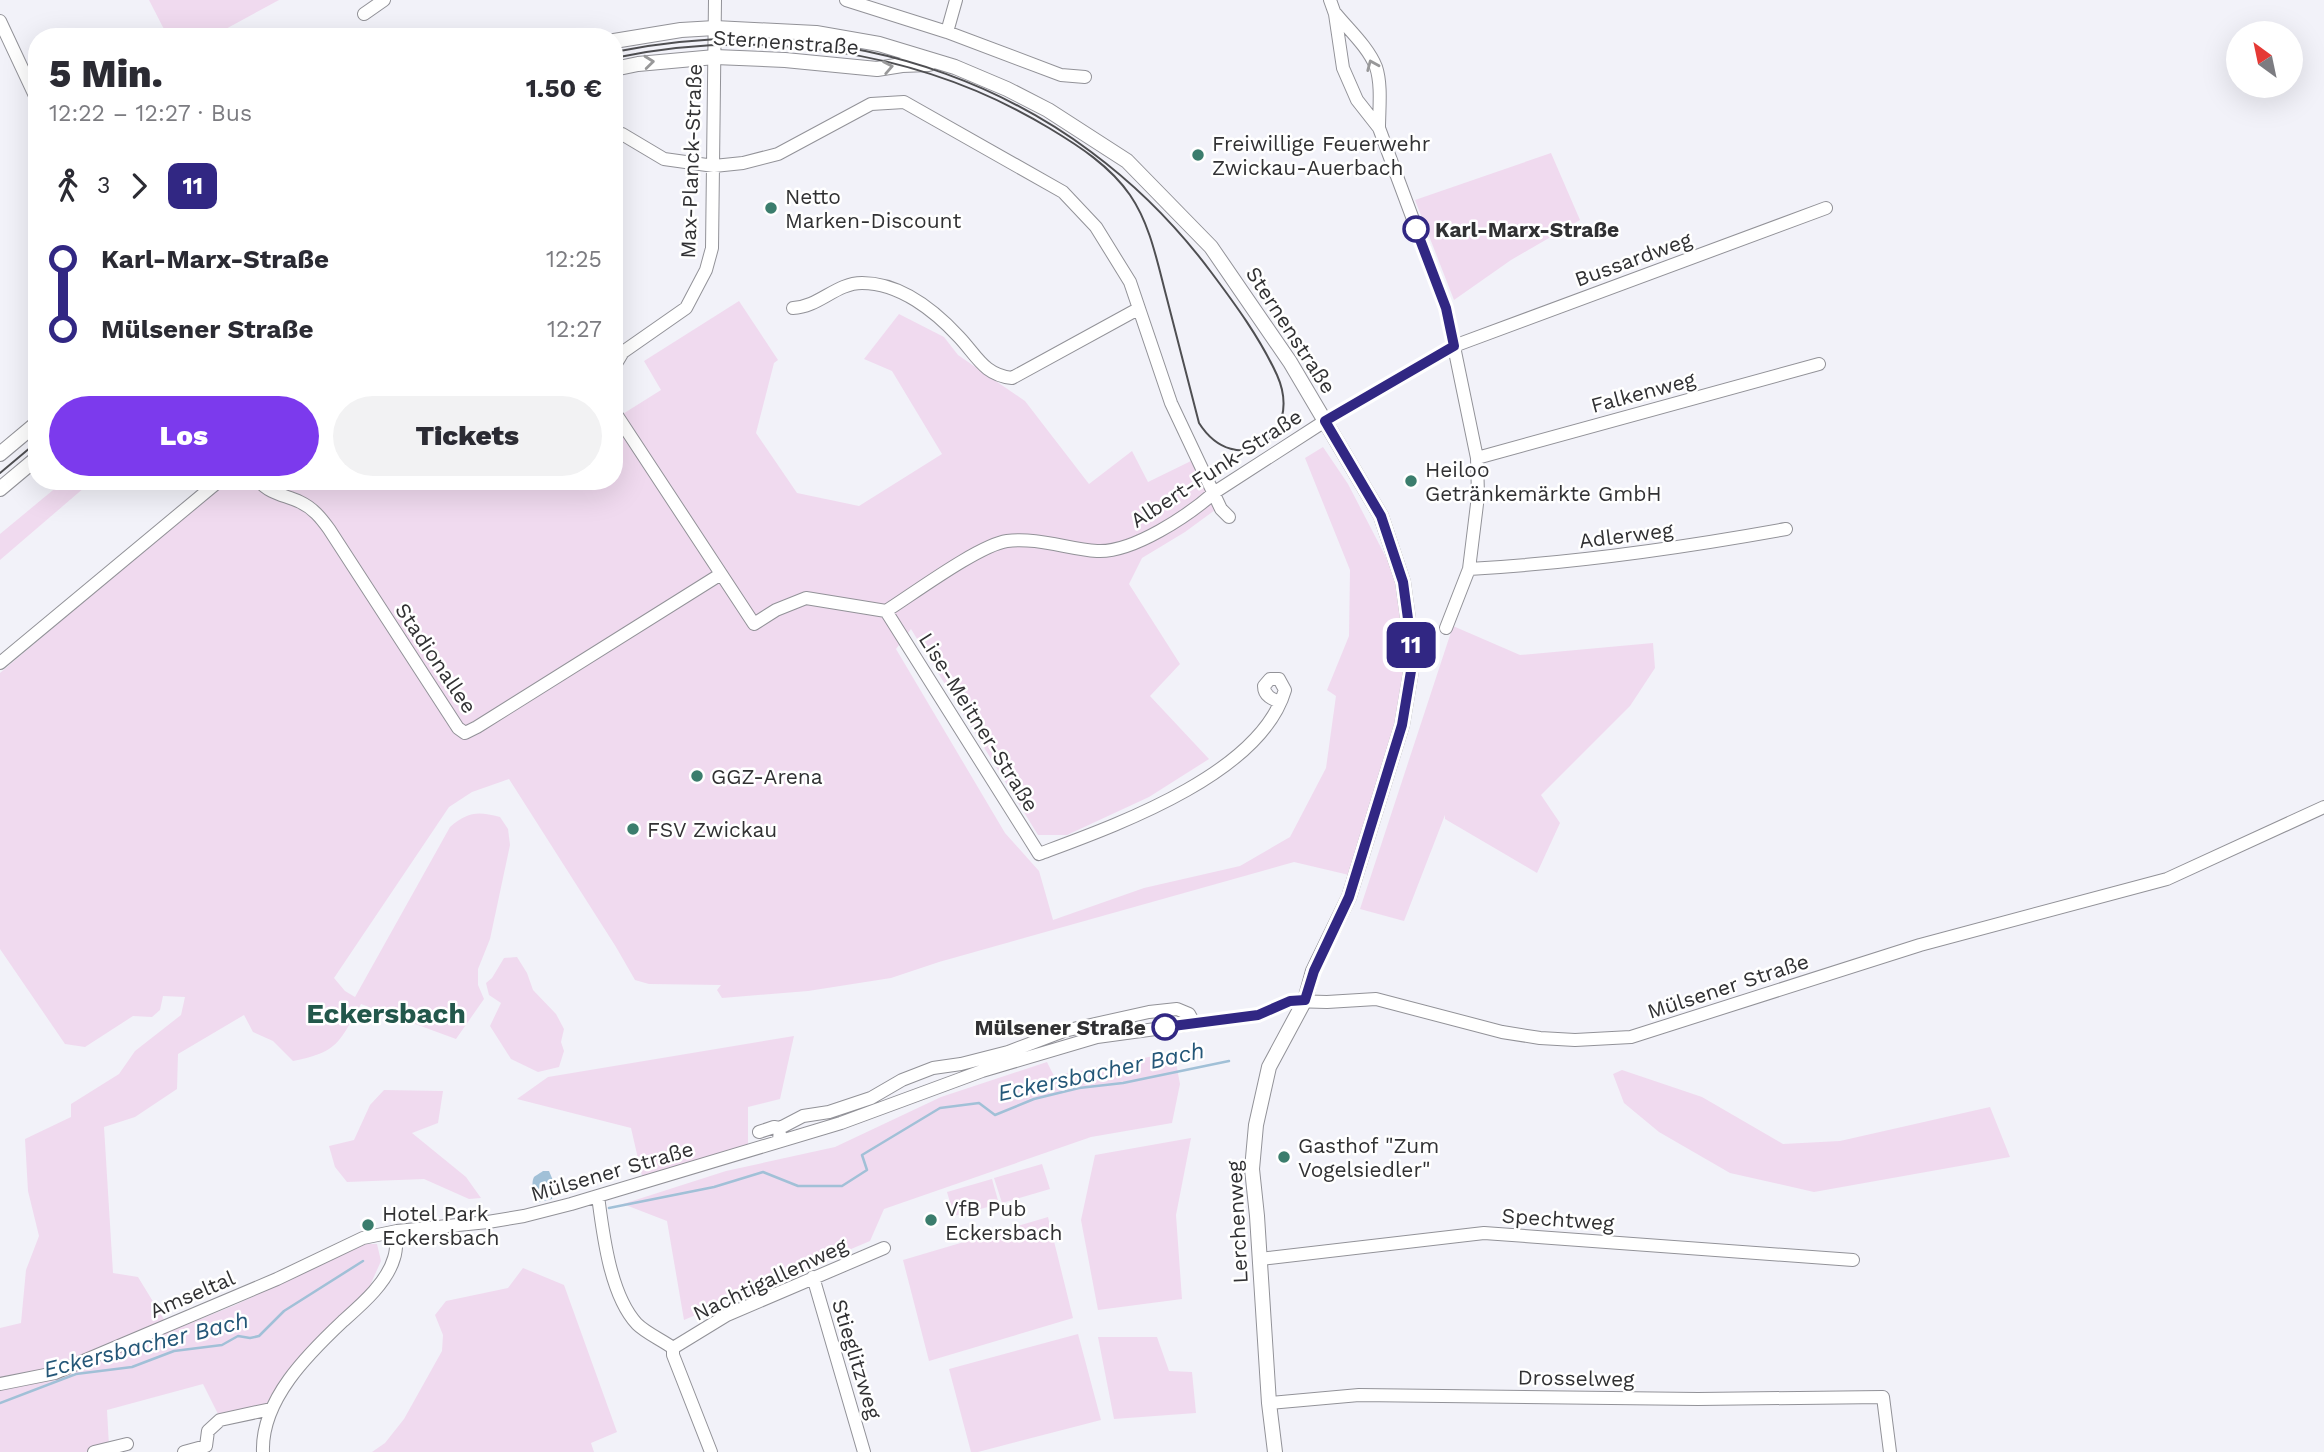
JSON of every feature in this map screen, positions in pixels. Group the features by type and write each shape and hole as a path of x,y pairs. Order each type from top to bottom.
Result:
{"street":[{"path":"364,14 384,0"},
{"name":"Max-Planck-Straße","path":"623,352 686,308 706,270 712,248 715,0"},
{"path":"846,0 947,33 1060,75 1085,77"},
{"path":"947,33 956,0"},
{"path":"1330,0 1335,14 1343,68 1357,100 1379,128 1446,308 1477,458 1478,496 1469,569 1446,628"},
{"path":"1335,14 1364,48 1376,68 1380,95 1379,128"},
{"path":"0,21 28,81"},
{"name":"Sternenstraße","path":"623,40 681,30 816,33 879,44 955,67 1048,110 1127,162 1211,247 1265,324 1381,516 1403,582 1411,641 1411,671 1402,725 1349,897 1314,971 1305,1000"},
{"name":"Sternenstraße","path":"623,67 715,57 785,60 877,69 921,64 955,67"},
{"path":"623,135 664,159 713,166 758,160 778,153 871,104 904,102 1063,192 1096,227 1130,282 1171,403 1221,509 1229,517"},
{"name":"Bussardweg","path":"1454,346 1826,208"},
{"path":"793,308 806,307 847,285 863,283 888,286 916,301 943,321 985,368 998,376 1012,378 1138,309"},
{"name":"Albert-Funk-Straße","path":"886,611 972,556 1004,541 1099,551 1120,550 1138,542 1202,504 1215,492 1325,421 1454,346"},
{"name":"Falkenweg","path":"1477,458 1819,364"},
{"path":"623,425 754,624 776,610 806,598 886,611"},
{"path":"0,454 28,431"},
{"path":"0,489 28,466"},
{"path":"0,663 208,490"},
{"name":"Stadionallee","path":"270,490 300,502 315,512 330,529 457,728 465,733 721,574"},
{"name":"Adlerweg","path":"1469,569 1537,565 1666,550 1787,528"},
{"name":"Lise-Meitner-Straße","path":"886,611 1039,854 1121,824 1198,784 1258,736 1280,702"},
{"name":"Mülsener Straße","path":"397,1231 524,1216 597,1196 780,1135 841,1123 982,1072 1097,1037 1258,1015 1290,1001 1376,999 1502,1032 1539,1038 1575,1040 1631,1037 1920,945 2167,879 2324,807"},
{"name":"Lerchenweg","path":"1275,1452 1252,1169 1256,1125 1269,1067 1305,1000"},
{"path":"758,1132 774,1127 780,1135 803,1115 829,1112 870,1098 902,1080 933,1068 1008,1052 1064,1031 1149,1012 1177,1009 1189,1014 1194,1023"},
{"path":"597,1196 608,1262 620,1295 637,1324 673,1348 673,1355 711,1452"},
{"path":"263,1452 262,1437 271,1409 289,1381 326,1337 373,1294 394,1260 397,1231"},
{"name":"Amseltal","path":"0,1384 55,1373 277,1279 363,1238 397,1231"},
{"name":"Spechtweg","path":"1260,1259 1484,1233 1853,1260"},
{"name":"Nachtigallenweg","path":"673,1348 727,1315 884,1248"},
{"name":"Stieglitzweg","path":"813,1278 864,1452"},
{"name":"Drosselweg","path":"1269,1404 1359,1395 1698,1399 1883,1397 1890,1452"},
{"path":"184,1452 206,1449 208,1431 220,1420 271,1409"},
{"path":"94,1452 127,1444"}],"shaded area":[{"path":"149,0 279,0 228,28 163,28"},
{"path":"1551,153 1580,220 1511,260 1454,300 1415,200"},
{"path":"739,301 778,360 774,363 756,433 797,493 859,506 942,454 892,371 864,359 899,314 944,337 958,355 1025,401 1089,484 1132,451 1148,482 1191,461 1215,510 1142,558 1129,584 1180,664 1150,696 1209,759 1149,797 1067,835 1038,835 911,629 896,649 1005,833 1039,871 1053,920 1144,888 1240,866 1290,837 1326,768 1336,696 1327,690 1349,636 1350,570 1305,458 1323,447 1348,484 1389,563 1396,582 1404,643 1405,677 1392,738 1349,875 1294,862 891,978 808,991 722,998 717,990 721,985 649,984 635,980 509,779 472,792 449,807 334,978 345,991 355,997 450,827 473,814 500,817 508,829 510,845 490,939 478,969 478,985 484,999 456,1039 361,1004 348,1028 329,1049 293,1061 273,1041 253,1032 244,1015 178,1054 177,1089 135,1117 104,1127 113,1273 138,1277 171,1331 235,1305 365,1244 377,1244 381,1261 368,1290 322,1332 282,1377 265,1406 219,1416 203,1384 107,1410 109,1446 85,1452 0,1452 0,1328 21,1323 26,1270 39,1236 28,1191 25,1139 71,1117 71,1104 119,1074 135,1051 181,1015 185,997 163,996 160,1010 152,1017 133,1016 85,1047 65,1044 0,949 0,673 214,490 623,490 623,414 661,390 644,361"},
{"path":"53,490 82,490 0,560 0,534"},
{"path":"1453,626 1520,655 1653,643 1655,668 1630,706 1541,795 1560,823 1537,873 1445,819 1445,815 1404,921 1360,909"},
{"path":"517,957 533,990 556,1014 564,1029 561,1042 564,1051 559,1067 538,1072 511,1059 490,1026 501,1003 489,995 486,983 504,958"},
{"path":"794,1036 780,1099 748,1107 748,1145 642,1176 631,1128 517,1099 548,1077"},
{"path":"1174,1052 1180,1084 1172,1123 1091,1137 884,1209 870,1241 684,1320 667,1221 623,1204 726,1171 835,1147 941,1097 1047,1062 1054,1076"},
{"path":"1622,1070 1702,1097 1783,1144 1840,1141 1990,1107 2010,1157 1814,1192 1730,1173 1659,1132 1624,1103 1613,1074"},
{"path":"384,1090 443,1091 438,1123 412,1133 466,1177 481,1198 469,1199 424,1179 347,1182 335,1167 329,1146 354,1140 370,1105"},
{"path":"1191,1138 1176,1215 1182,1299 1098,1310 1081,1220 1095,1155"},
{"path":"1042,1164 1050,1189 1002,1203 994,1178"},
{"path":"992,1179 999,1204 954,1216 947,1192"},
{"path":"1048,1217 1073,1318 929,1361 903,1260"},
{"path":"523,1268 564,1285 617,1432 591,1443 594,1452 372,1452 385,1443 404,1419 442,1351 443,1335 435,1315 446,1301 508,1288"},
{"path":"1078,1334 1101,1420 971,1452 949,1369"},
{"path":"1098,1337 1157,1337 1169,1371 1192,1372 1196,1413 1114,1419"}],"water":[{"path":"543,1171 549,1171 554,1183 552,1199 539,1202 533,1180"}],"waterway":[{"name":"Eckersbacher Bach","path":"609,1208 714,1187 763,1172 798,1186 842,1186 867,1170 862,1155 940,1108 979,1103 995,1115 1034,1099 1079,1088 1123,1083 1229,1061"},
{"name":"Eckersbacher Bach","path":"0,1403 76,1374 132,1367 174,1351 222,1345 238,1336 259,1336 284,1311 363,1261"}],"tram line":[{"path":"623,51 700,40 784,40 867,51 946,74 1021,107 1091,152 1155,207 1211,272 1255,335 1277,375 1283,398 1282,417 1274,433 1262,444 1247,450 1231,449 1214,440 1199,423 1156,256 1137,206 1122,185 1103,166 1083,149 1049,128 999,101 947,80 893,63 838,52 782,46 726,45 670,49 623,57"},
{"path":"0,473 28,450"}],"bus line":[{"name":"11","path":"1165,1027 1258,1015 1290,1001 1305,1000 1314,971 1349,897 1384,787 1402,725 1411,671 1411,641 1403,582 1381,516 1325,421 1454,346 1446,308 1416,229"}],"place":[{"name":"Freiwillige Feuerwehr Zwickau-Auerbach","path":"1198,155"},
{"name":"Netto Marken-Discount","path":"771,208"},
{"name":"Karl-Marx-Straße","path":"1416,229"},
{"name":"Heiloo Getränkemärkte GmbH","path":"1411,481"},
{"name":"GGZ-Arena","path":"697,776"},
{"name":"FSV Zwickau","path":"633,829"},
{"name":"Mülsener Straße","path":"1165,1027"},
{"name":"Gasthof \"Zum Vogelsiedler\"","path":"1284,1157"},
{"name":"VfB Pub Eckersbach","path":"931,1220"},
{"name":"Hotel Park Eckersbach","path":"368,1225"}],"district":[{"name":"Eckersbach","path":"386,1013"}]}
